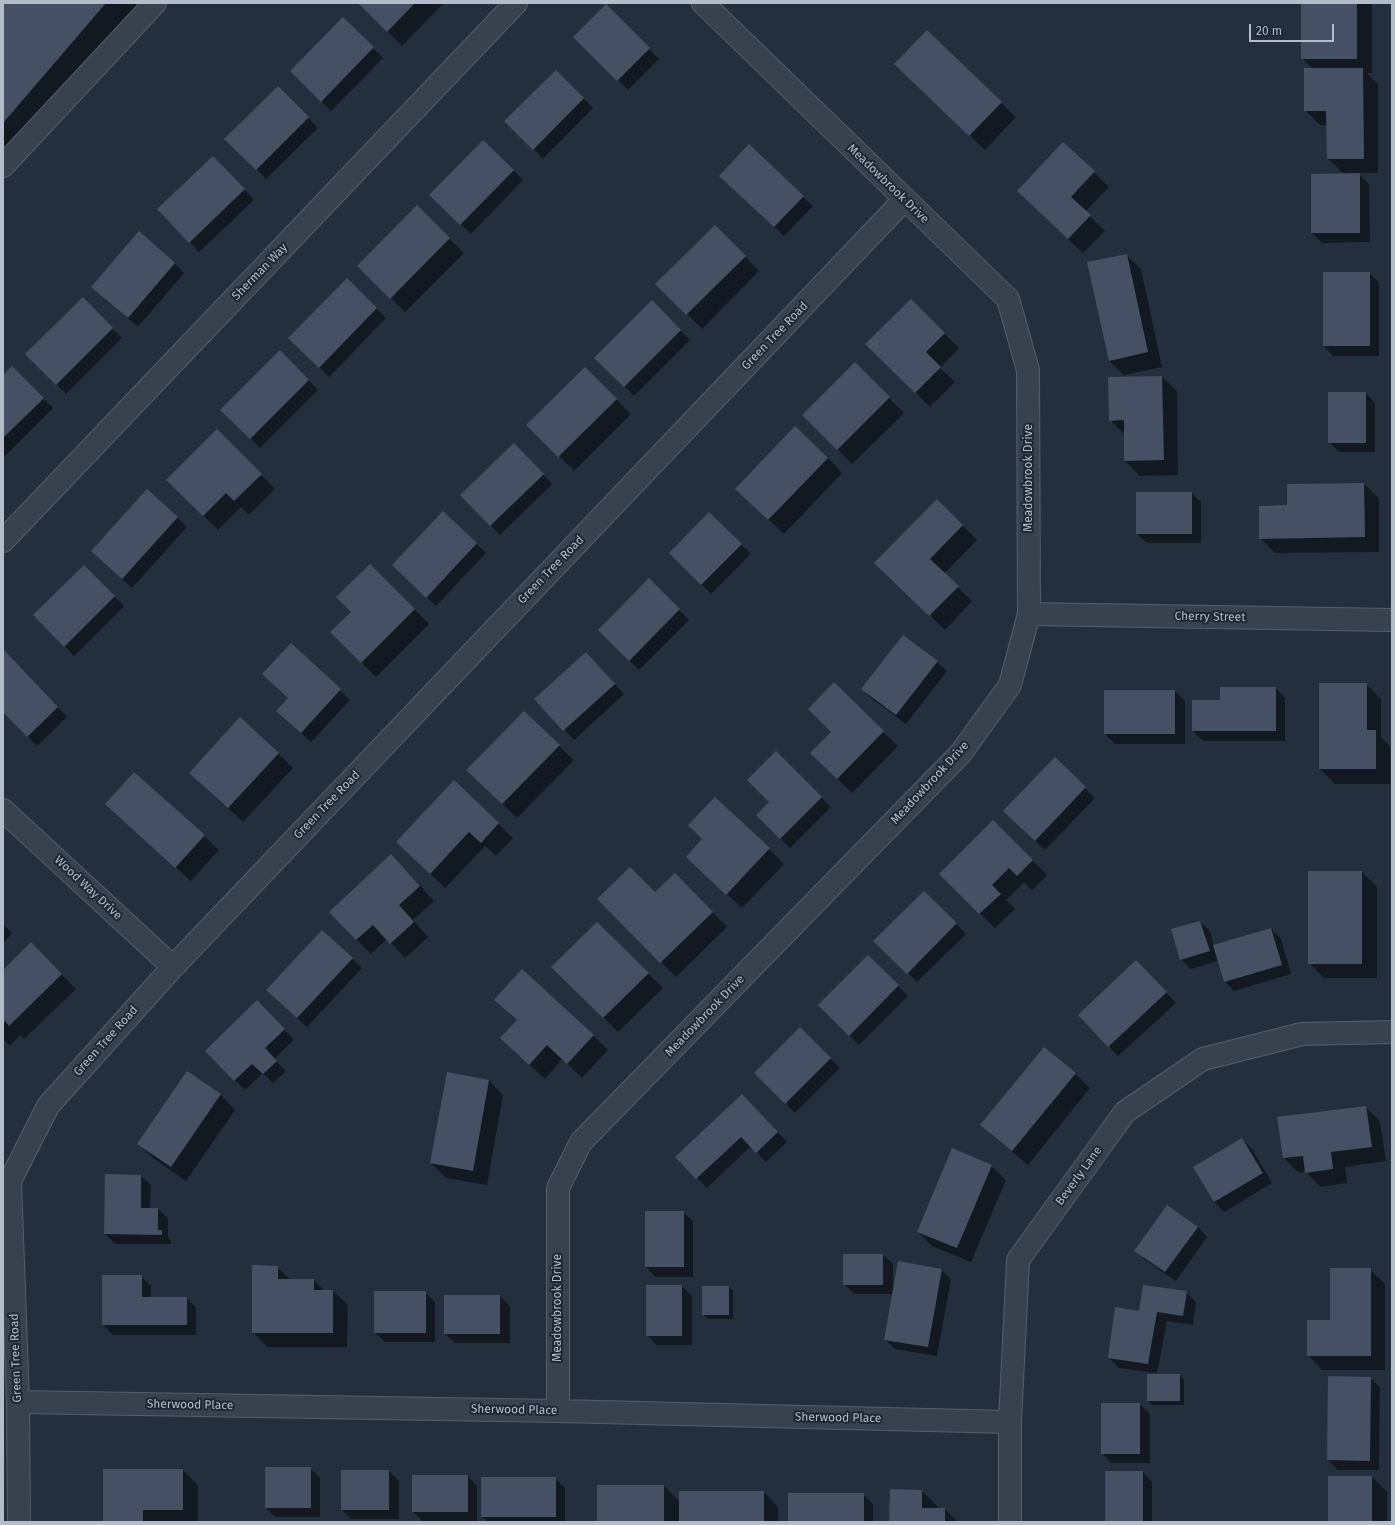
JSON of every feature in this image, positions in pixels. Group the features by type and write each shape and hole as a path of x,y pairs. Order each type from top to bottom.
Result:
{"street":[{"path":"3,166 155,3"},
{"name":"Sherman Way","path":"3,541 516,3"},
{"name":"Meadowbrook Drive","path":"558,1411 558,1188 582,1142 961,753 1010,684 1029,614 1028,370 1008,299 904,200 703,3"},
{"name":"Green Tree Road","path":"19,1522 18,1402 10,1181 48,1106 173,967 904,200"},
{"name":"Cherry Street","path":"1029,614 1392,620"},
{"name":"Wood Way Drive","path":"3,810 173,967"},
{"name":"Beverly Lane","path":"1010,1522 1010,1422 1018,1260 1125,1112 1203,1059 1302,1034 1392,1032"},
{"name":"Sherwood Place","path":"18,1402 558,1411 1010,1422"}],"building":[{"path":"3,3 106,3 3,123"},
{"path":"358,3 415,3 387,32"},
{"path":"1301,3 1357,3 1357,59 1301,59"},
{"path":"606,4 650,48 617,81 573,37"},
{"path":"343,17 374,47 321,102 290,71"},
{"path":"927,30 1002,102 969,136 894,64"},
{"path":"1304,68 1363,68 1364,159 1327,159 1326,111 1304,111"},
{"path":"556,70 584,98 533,150 504,121"},
{"path":"278,86 309,117 256,170 224,139"},
{"path":"483,140 514,170 460,225 429,195"},
{"path":"1063,142 1095,171 1071,197 1091,215 1068,239 1017,191"},
{"path":"749,144 804,196 774,227 719,176"},
{"path":"213,156 245,189 189,243 157,209"},
{"path":"1360,173 1360,233 1311,233 1311,174"},
{"path":"417,205 450,238 390,299 357,266"},
{"path":"715,225 746,256 686,315 655,284"},
{"path":"139,231 175,263 128,318 91,287"},
{"path":"1127,254 1148,352 1109,361 1087,262"},
{"path":"1323,272 1370,272 1370,346 1323,346"},
{"path":"347,278 377,308 319,368 288,338"},
{"path":"83,297 113,328 56,385 25,354"},
{"path":"911,299 945,333 926,352 941,367 915,393 865,344"},
{"path":"652,300 681,330 624,387 594,358"},
{"path":"280,350 309,380 250,439 220,410"},
{"path":"855,362 890,397 837,450 802,415"},
{"path":"12,366 44,398 3,438 3,375"},
{"path":"585,367 617,399 558,457 526,425"},
{"path":"1162,376 1164,460 1124,461 1124,420 1109,421 1108,377"},
{"path":"1328,392 1366,392 1366,443 1328,443"},
{"path":"795,426 828,458 768,520 735,489"},
{"path":"217,429 262,474 234,501 226,493 203,516 166,480"},
{"path":"514,443 544,474 490,526 460,495"},
{"path":"1364,483 1365,537 1259,539 1259,506 1287,505 1287,484"},
{"path":"147,489 178,517 122,579 91,551"},
{"path":"1136,492 1192,492 1192,534 1136,534"},
{"path":"937,499 963,525 930,559 959,586 929,616 874,563"},
{"path":"443,511 477,543 426,598 392,565"},
{"path":"709,512 742,544 701,585 669,553"},
{"path":"370,564 415,609 361,663 330,632 351,612 336,597"},
{"path":"84,565 115,596 64,647 33,615"},
{"path":"649,578 680,609 629,661 598,630"},
{"path":"903,635 938,661 896,715 861,689"},
{"path":"291,643 341,689 301,733 276,711 288,698 262,674"},
{"path":"3,649 58,707 27,737 3,712"},
{"path":"586,652 615,684 563,731 534,699"},
{"path":"834,682 884,731 837,779 810,753 831,732 808,709"},
{"path":"1319,683 1367,683 1367,730 1376,730 1376,769 1319,769"},
{"path":"1220,687 1276,687 1276,731 1192,731 1192,700 1220,700"},
{"path":"1104,690 1175,690 1175,734 1104,734"},
{"path":"524,711 560,745 502,804 466,770"},
{"path":"240,717 279,753 228,808 189,773"},
{"path":"776,751 822,797 780,839 756,815 769,802 747,780"},
{"path":"1055,757 1086,787 1035,841 1003,811"},
{"path":"134,772 205,835 175,868 105,804"},
{"path":"454,780 499,823 481,843 469,832 430,874 396,842"},
{"path":"715,797 770,848 726,895 686,857 702,839 688,825"},
{"path":"993,820 1033,860 1017,876 1009,868 992,885 1001,894 979,914 939,874"},
{"path":"391,854 420,886 399,905 414,922 390,944 373,925 356,940 329,912"},
{"path":"630,867 655,892 675,873 713,912 660,963 597,899"},
{"path":"1308,871 1362,871 1362,964 1308,964"},
{"path":"924,891 957,923 907,974 873,941"},
{"path":"1200,921 1210,951 1180,960 1171,929"},
{"path":"597,922 649,973 603,1018 551,967"},
{"path":"1271,928 1282,965 1224,982 1213,945"},
{"path":"322,930 353,958 297,1018 266,990"},
{"path":"31,942 62,974 9,1026 5,1021 3,1023 3,970"},
{"path":"868,955 899,985 849,1036 818,1005"},
{"path":"1136,960 1167,992 1108,1047 1078,1015"},
{"path":"522,969 594,1035 567,1064 547,1045 529,1065 500,1038 517,1020 494,1000"},
{"path":"257,1000 285,1029 265,1048 277,1061 263,1074 252,1064 234,1081 205,1051"},
{"path":"800,1027 831,1058 785,1104 754,1073"},
{"path":"1044,1047 1076,1073 1012,1151 980,1125"},
{"path":"187,1071 221,1094 171,1167 137,1144"},
{"path":"447,1072 489,1080 473,1171 430,1163"},
{"path":"742,1094 778,1132 756,1153 741,1137 696,1179 675,1157"},
{"path":"1366,1106 1372,1147 1331,1152 1333,1169 1305,1173 1303,1156 1283,1158 1277,1117"},
{"path":"1242,1138 1263,1173 1214,1202 1193,1167"},
{"path":"952,1148 992,1165 957,1248 917,1232"},
{"path":"105,1174 141,1175 141,1208 158,1208 158,1230 162,1230 162,1235 104,1234"},
{"path":"1167,1205 1198,1227 1165,1272 1134,1251"},
{"path":"645,1211 684,1211 684,1267 645,1267"},
{"path":"843,1254 883,1254 883,1285 843,1285"},
{"path":"898,1261 942,1269 928,1347 884,1340"},
{"path":"252,1265 278,1266 278,1279 314,1279 314,1290 333,1290 333,1333 252,1333"},
{"path":"1330,1268 1371,1268 1371,1356 1307,1356 1307,1320 1330,1320"},
{"path":"102,1275 142,1275 142,1297 187,1297 187,1325 102,1325"},
{"path":"646,1285 682,1285 682,1336 646,1336"},
{"path":"1143,1285 1187,1291 1183,1316 1157,1312 1148,1364 1108,1358 1115,1307 1139,1311"},
{"path":"702,1286 729,1286 729,1315 702,1315"},
{"path":"374,1291 426,1291 426,1333 374,1333"},
{"path":"444,1295 500,1295 500,1334 444,1334"},
{"path":"1147,1374 1180,1374 1180,1401 1147,1401"},
{"path":"1328,1376 1371,1377 1370,1461 1327,1460"},
{"path":"1101,1403 1140,1403 1140,1454 1101,1454"},
{"path":"265,1467 311,1467 311,1508 265,1508"},
{"path":"103,1469 183,1469 183,1510 143,1510 143,1522 103,1522"},
{"path":"341,1470 389,1470 389,1510 341,1510"},
{"path":"1105,1471 1143,1471 1143,1522 1105,1522"},
{"path":"412,1475 468,1475 468,1512 412,1512"},
{"path":"1328,1476 1372,1476 1372,1522 1328,1522"},
{"path":"481,1477 556,1477 556,1517 481,1517"},
{"path":"597,1485 664,1485 664,1522 597,1522"},
{"path":"890,1489 922,1490 922,1508 945,1508 945,1522 889,1522"},
{"path":"679,1491 764,1491 764,1522 679,1522"},
{"path":"788,1493 864,1493 864,1522 788,1522"}]}
